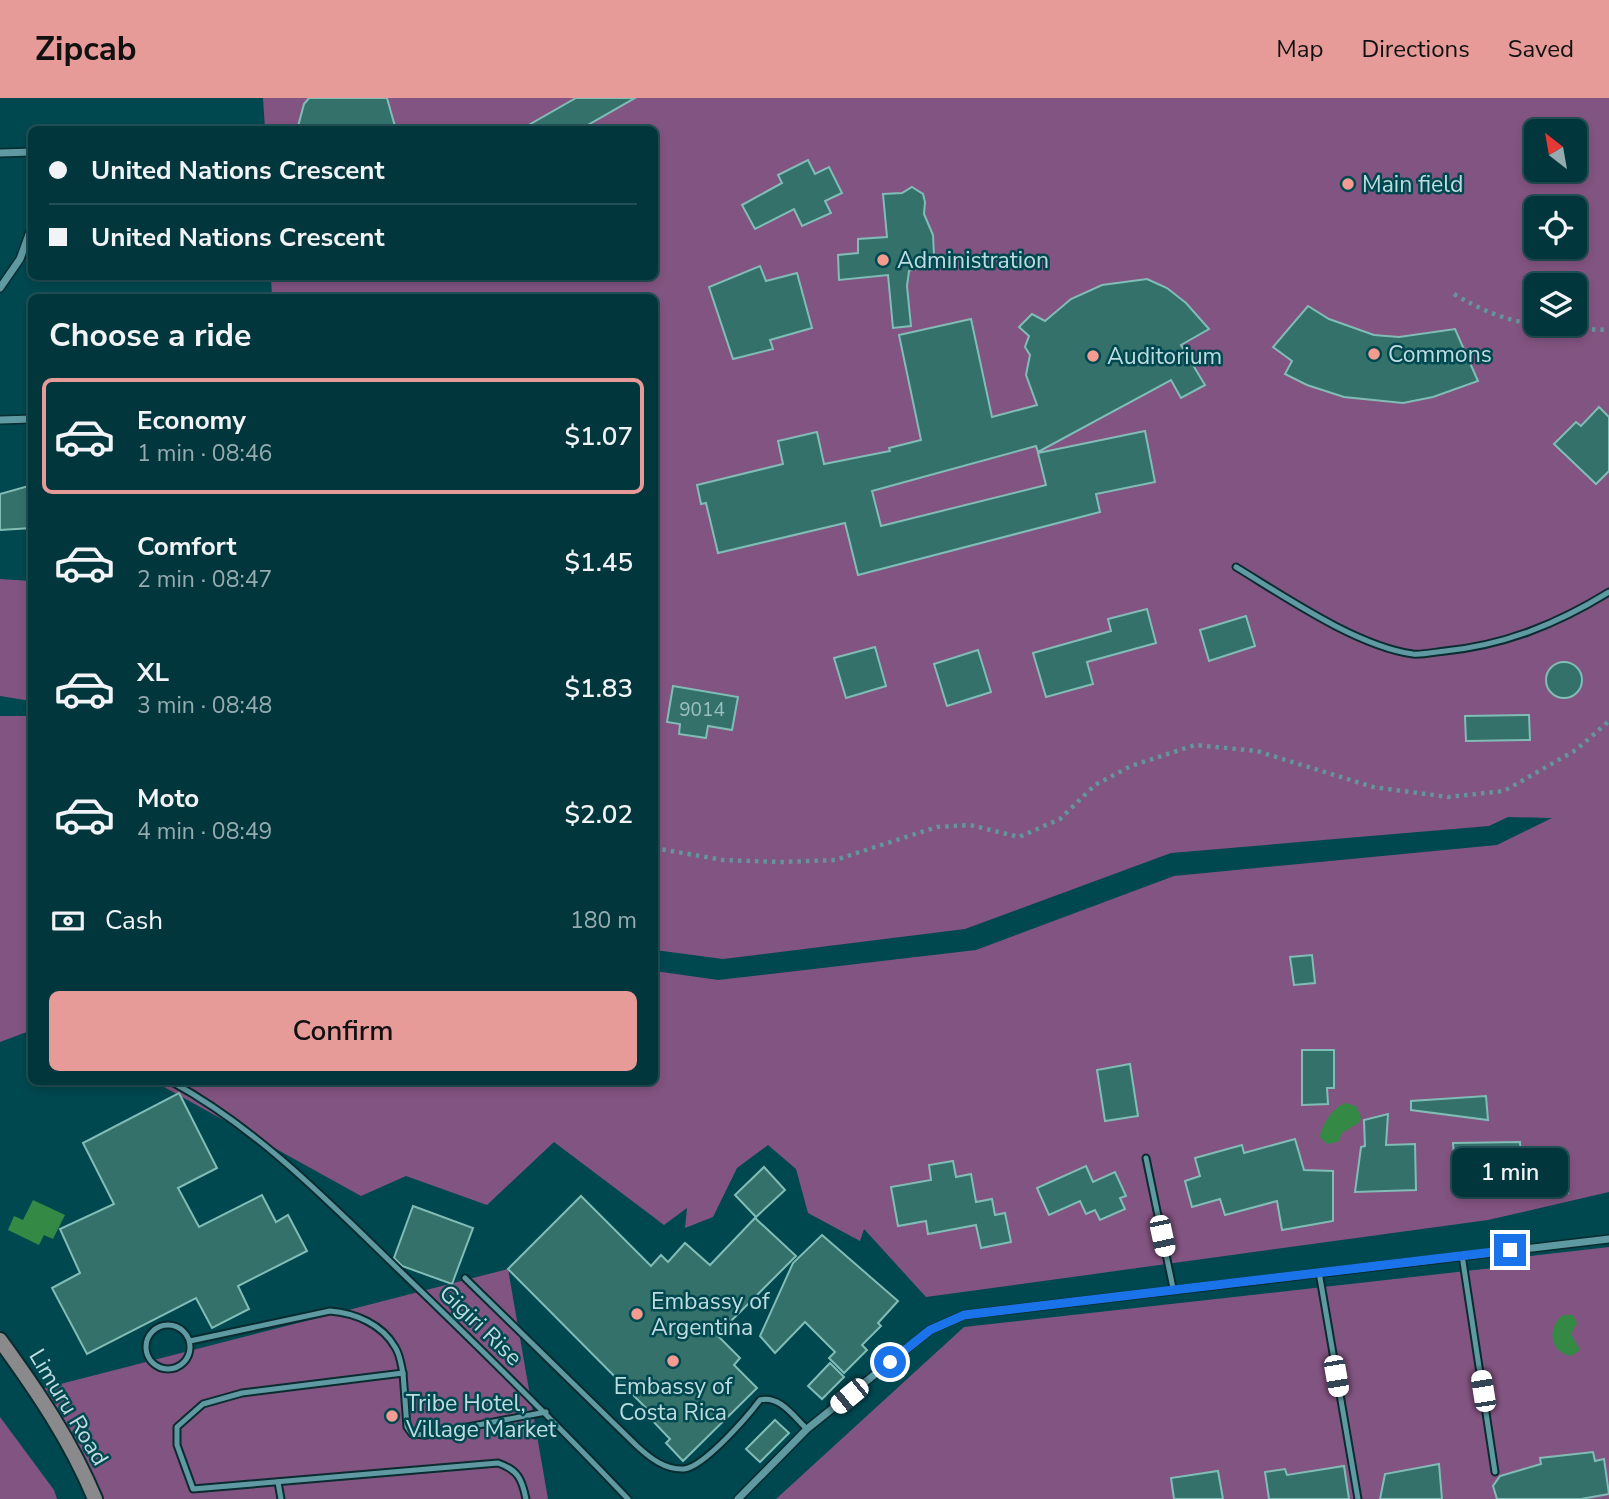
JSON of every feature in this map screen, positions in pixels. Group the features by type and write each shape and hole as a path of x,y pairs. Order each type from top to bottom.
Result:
{"main road":[{"name":"Limuru Road","path":"0,1340 37,1390 75,1453 95,1499"}],"street":[{"path":"0,153 28,152"},
{"path":"0,288 20,259 28,237"},
{"path":"0,420 28,419"},
{"path":"738,1499 807,1429 930,1330 964,1315 1173,1288 1609,1239"}],"lane":[{"path":"1236,567 1306,610 1367,639 1414,654 1482,647 1567,619 1609,592"},
{"name":"Gigiri Rise","path":"176,1085 244,1130 305,1180 546,1412 628,1499"},
{"path":"1146,1158 1173,1288"},
{"path":"1462,1255 1495,1472"},
{"path":"1319,1272 1358,1499"},
{"path":"465,1278 637,1446 660,1464 685,1469 699,1463 761,1400 769,1398 777,1401 807,1429"},
{"path":"190,1341 318,1313 351,1312 373,1325 396,1347 403,1373 407,1427 412,1434 426,1435 546,1412"},
{"path":"162,1325 176,1326 190,1341 189,1356 178,1367 170,1370 156,1366 146,1354 150,1333 162,1325"},
{"path":"196,1499 177,1445 177,1427 203,1404 242,1392 403,1373"},
{"path":"193,1489 498,1463 517,1472 526,1499"},
{"path":"278,1482 281,1499"}],"path":[{"path":"1454,294 1477,308 1540,328 1609,330"},
{"path":"658,849 723,860 781,862 835,860 937,827 970,825 1019,837 1060,819 1095,785 1131,766 1195,745 1257,751 1373,787 1448,797 1504,791 1576,750 1609,721"}],"shaded area":[{"path":"263,98 1609,98 1609,1192 1488,1220 926,1297 864,1229 860,1241 808,1213 796,1169 768,1145 737,1168 713,1217 685,1228 687,1208 664,1225 554,1142 487,1205 406,1176 361,1196 160,1085 658,1085 658,971 718,980 976,950 1174,876 1497,845 1552,818 1508,817 1489,826 1171,853 965,929 723,959 658,950 658,294 272,294 271,280 658,280 658,126 265,126"},
{"path":"0,579 28,581 28,701 0,696"},
{"path":"0,716 28,716 28,1032 0,1042"},
{"path":"1345,1103 1356,1106 1361,1117 1360,1122 1342,1133 1338,1142 1327,1144 1320,1137 1325,1122"},
{"path":"33,1200 65,1215 53,1239 44,1235 39,1245 8,1230 14,1216 23,1220"},
{"path":"1609,1247 1609,1499 776,1499 964,1327 1520,1265 1522,1257"},
{"path":"508,1269 548,1499 93,1499 37,1390"},
{"path":"1563,1315 1573,1315 1577,1323 1571,1334 1580,1350 1571,1356 1558,1350 1553,1338 1554,1326"},
{"path":"0,1417 54,1490 57,1499 0,1499"}],"building":[{"path":"309,98 387,98 395,126 298,126 304,104"},
{"path":"576,98 635,98 586,126 527,126"},
{"path":"808,160 815,174 829,167 842,193 825,201 831,213 802,226 794,209 755,229 742,205 782,183 778,175"},
{"name":"Administration","path":"912,187 923,194 924,214 933,235 934,255 923,265 909,271 907,286 911,326 893,328 888,275 839,280 838,255 858,253 858,239 887,237 883,194 902,193"},
{"path":"760,266 766,281 797,273 812,328 770,340 773,349 733,359 709,287"},
{"path":"1147,279 1167,288 1186,303 1209,329 1181,345 1205,385 1181,398 1171,380 1038,452 1036,446 872,491 881,526 1046,485 1038,453 1145,431 1155,482 1096,494 1100,512 858,575 845,523 718,553 706,503 701,504 697,485 783,464 778,441 817,432 824,464 890,451 889,448 921,440 899,335 971,319 992,417 1037,405 1026,375 1030,355 1025,347 1029,336 1019,327 1032,314 1045,321 1071,299 1102,285"},
{"name":"Commons","path":"1308,306 1329,319 1374,335 1399,337 1455,329 1478,381 1433,397 1403,403 1344,397 1307,385 1285,374 1292,361 1273,347"},
{"path":"1599,407 1609,417 1609,471 1596,484 1554,444 1576,422 1581,426"},
{"path":"28,486 28,528 0,530 0,494"},
{"path":"1147,609 1156,643 1087,662 1093,684 1046,697 1033,653 1111,631 1108,619"},
{"path":"1246,616 1255,646 1209,661 1200,630"},
{"path":"875,647 886,686 846,698 834,658"},
{"path":"978,650 991,692 947,706 934,664"},
{"path":"1564,662 1577,667 1582,680 1577,693 1564,698 1551,693 1546,680 1551,667"},
{"path":"673,686 738,697 732,730 708,726 706,738 679,734 680,724 667,722"},
{"path":"1529,715 1530,740 1466,741 1465,716"},
{"path":"1312,955 1315,983 1294,985 1290,957"},
{"path":"1302,1050 1334,1050 1334,1088 1327,1088 1328,1104 1302,1105"},
{"path":"1130,1064 1138,1116 1105,1121 1097,1070"},
{"path":"179,1093 217,1168 178,1188 199,1227 262,1195 276,1222 288,1215 307,1251 238,1286 249,1309 212,1328 196,1298 87,1354 52,1288 80,1273 60,1229 114,1204 83,1143"},
{"path":"1486,1096 1488,1120 1411,1110 1411,1101"},
{"path":"1388,1114 1386,1145 1415,1144 1416,1190 1355,1192 1361,1147 1365,1146 1364,1120"},
{"path":"1295,1139 1304,1170 1333,1171 1333,1221 1282,1230 1277,1201 1225,1215 1220,1199 1192,1207 1185,1181 1200,1176 1195,1158 1242,1145 1244,1153"},
{"path":"1520,1142 1522,1177 1502,1179 1503,1189 1457,1193 1453,1143"},
{"path":"953,1161 956,1177 971,1174 976,1202 992,1199 995,1215 1005,1213 1011,1242 981,1248 976,1225 928,1234 926,1221 898,1226 891,1187 931,1180 929,1165"},
{"path":"1564,1161 1568,1193 1545,1196 1541,1164"},
{"path":"1086,1166 1093,1182 1115,1172 1126,1196 1120,1198 1125,1209 1100,1220 1095,1210 1086,1214 1080,1201 1049,1215 1037,1188"},
{"path":"764,1167 785,1190 756,1217 735,1195"},
{"path":"581,1196 651,1266 661,1255 668,1262 685,1243 710,1265 755,1218 796,1256 717,1335 740,1358 734,1365 757,1388 683,1461 666,1443 670,1439 649,1417 652,1414 508,1269"},
{"path":"413,1206 473,1228 452,1284 402,1266 394,1258"},
{"path":"822,1235 898,1301 878,1323 881,1326 862,1345 867,1350 844,1373 829,1358 835,1352 805,1322 775,1353 760,1336 793,1263"},
{"path":"830,1363 844,1377 822,1399 808,1386"},
{"path":"775,1420 789,1433 760,1462 746,1449"},
{"path":"1593,1452 1595,1461 1604,1459 1609,1494 1581,1499 1497,1499 1493,1486 1500,1476 1541,1464 1540,1458"},
{"path":"1439,1464 1442,1499 1380,1499 1385,1474"},
{"path":"1344,1466 1349,1499 1269,1499 1265,1472 1285,1469 1287,1475"},
{"path":"1218,1471 1223,1499 1174,1499 1171,1478"}],"place":[{"name":"Main field","path":"1348,184"},
{"name":"Administration","path":"883,260"},
{"name":"Commons","path":"1374,354"},
{"name":"Auditorium","path":"1093,356"},
{"name":"Embassy of Argentina","path":"637,1314"},
{"name":"Embassy of Costa Rica","path":"673,1361"},
{"name":"Tribe Hotel, Village Market","path":"392,1416"}],"route":[{"path":"890,1362 930,1330 964,1315 1173,1288 1510,1250"}]}
